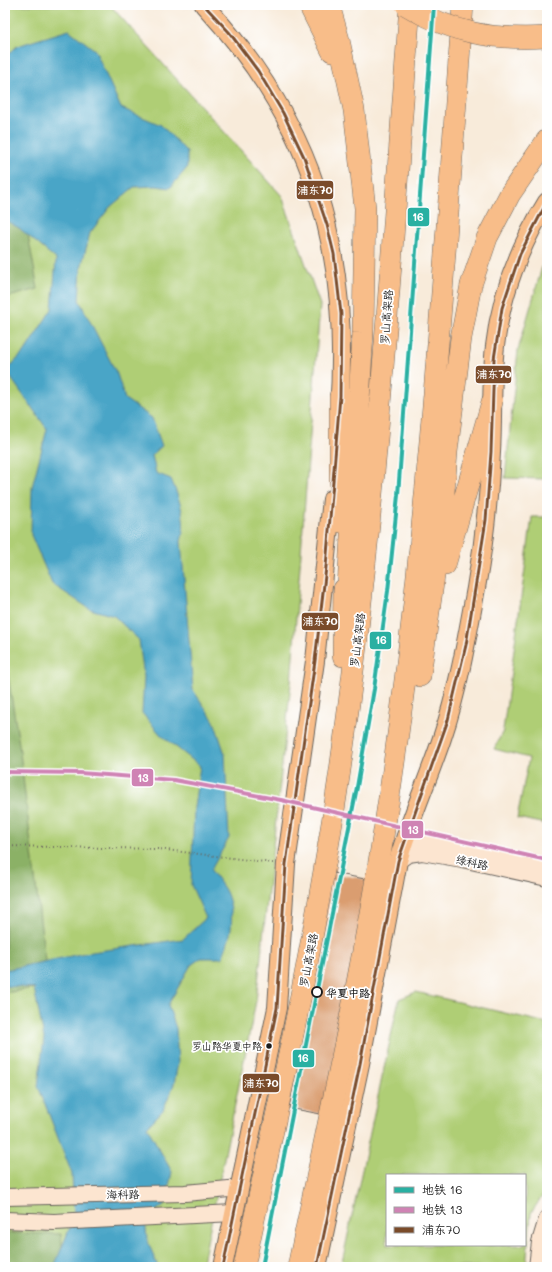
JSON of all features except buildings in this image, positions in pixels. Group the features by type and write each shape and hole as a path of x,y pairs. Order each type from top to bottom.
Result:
{"highway":[{"path":"309,5 330,47 341,75 361,154"},
{"path":"309,956 343,679 361,386 366,244 366,208 361,154 347,74 329,5"},
{"path":"406,5 457,28 487,36 518,38 547,37"},
{"name":"罗山高架路","path":"244,1267 309,956 340,772 361,603 372,496 410,5"},
{"path":"360,967 392,780 425,501 463,5"},
{"path":"298,1267 360,967 413,727 442,520 447,452 465,310 478,260 499,216 544,150"},
{"path":"340,396 339,485 344,584 343,679"},
{"path":"422,661 434,605 472,478 492,402"}],"main road":[{"path":"204,5 229,32 258,71 283,113 304,156 317,190 327,225 338,284 342,356 324,583 286,864 277,1008 223,1267"},
{"path":"317,1267 366,1033 398,861 405,836 442,738 455,692 473,605 486,524 495,347 506,291 533,224 547,202"}],"street":[{"name":"绿科路","path":"405,836 547,866"},
{"name":"绿科路","path":"398,861 408,854 422,852 462,859 547,878"},
{"name":"海科路","path":"5,1197 185,1193 240,1188"},
{"path":"5,1220 54,1222 234,1213"},
{"path":"537,1267 540,1242 547,1220"}],"path":[{"path":"5,846 158,849 286,864"}],"green space":[{"path":"5,5 110,5 282,196 320,305 291,683 256,1001 202,1267 5,1267"},
{"path":"5,205 23,208 38,289 5,298"},
{"path":"547,250 547,479 505,478 518,350"},
{"path":"532,517 547,517 547,824 517,818 529,758 494,749 503,731"},
{"path":"5,657 19,744 48,986 5,993"},
{"path":"416,992 547,1023 547,1189 531,1213 526,1267 341,1267 399,999"},
{"path":"5,1233 61,1234 64,1267 5,1267"}],"water":[{"path":"69,30 95,50 121,108 161,125 187,152 187,168 170,188 156,186 134,187 110,207 90,233 81,268 79,300 117,374 125,399 152,418 162,446 152,455 156,473 171,479 182,510 184,526 181,541 193,690 214,721 225,754 229,838 211,870 227,893 232,920 230,935 222,958 201,958 191,965 168,1005 176,1028 178,1063 174,1084 163,1110 147,1127 172,1172 165,1204 145,1219 147,1239 158,1267 54,1267 74,1217 72,1174 38,1086 44,1038 34,988 5,986 5,970 85,953 183,939 206,918 191,885 194,807 200,766 161,735 142,713 144,677 139,640 114,616 90,609 52,584 31,535 32,487 47,429 6,371 25,351 52,309 56,259 19,228 5,220 5,58 17,46"}],"metro line":[{"name":"16","path":"262,1267 357,787 374,689 388,591 398,495 434,5"},
{"name":"13","path":"5,772 80,773 174,780 281,800 547,860"}],"transit line":[{"name":"浦东70","path":"204,5 229,32 258,71 283,113 304,157 327,225 334,254 341,314 340,396 326,567 315,661 286,864 277,1008 223,1267"},
{"name":"浦东70","path":"317,1267 360,1064 398,861 448,720 466,645 486,520 491,452 494,359 502,308 520,254 547,202"}],"place":[{"name":"华夏中路","path":"317,992"},
{"name":"罗山路华夏中路","path":"269,1046"}]}
